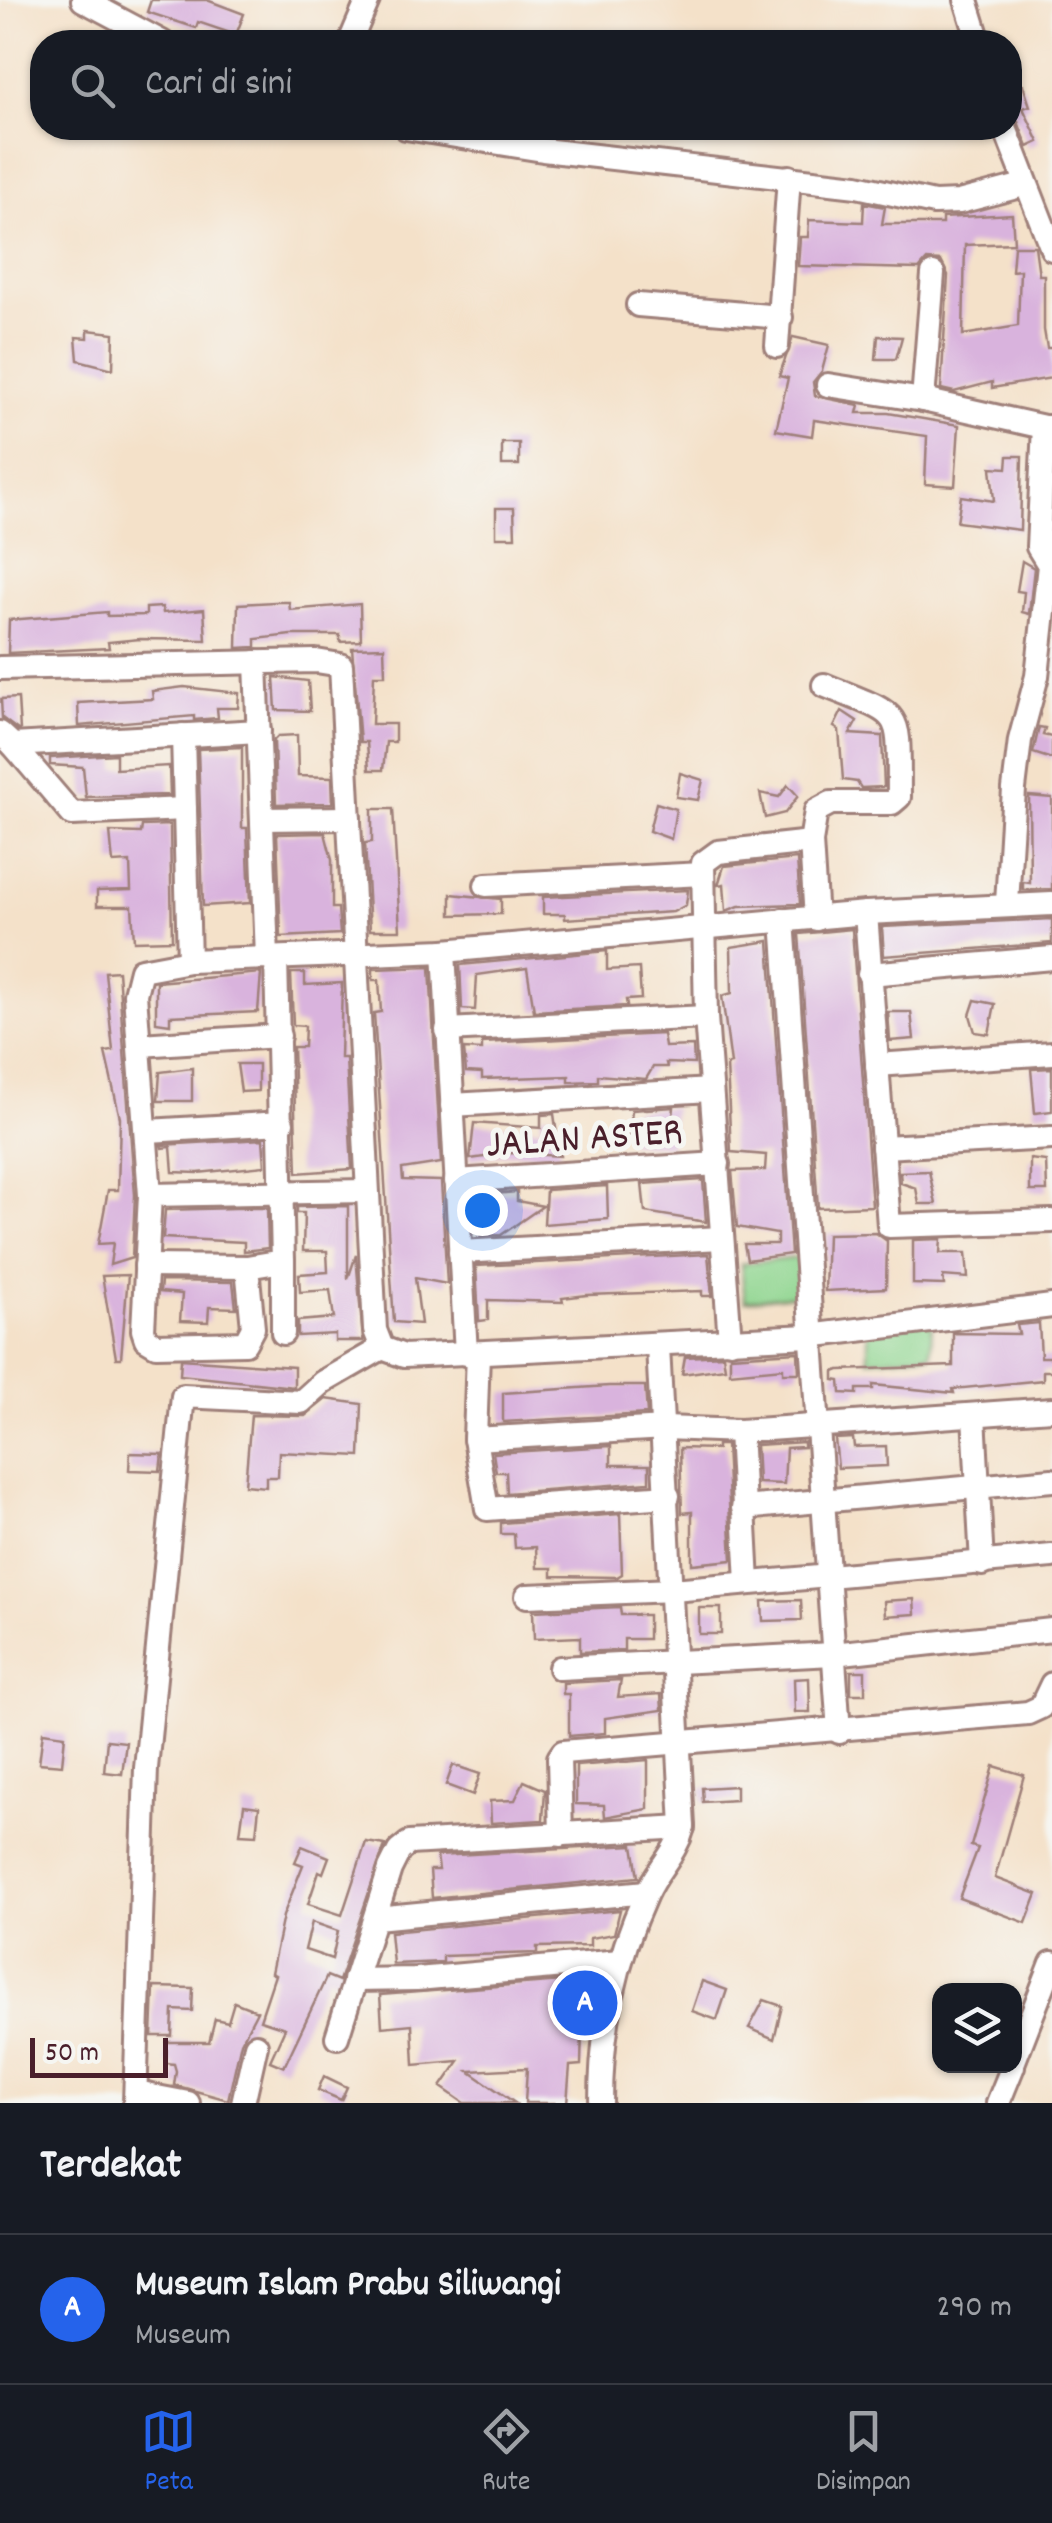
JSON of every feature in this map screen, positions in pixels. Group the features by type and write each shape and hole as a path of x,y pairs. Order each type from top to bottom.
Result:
{"street":[{"path":"83,0 139,30"},
{"path":"355,30 368,0"},
{"path":"966,0 975,30"},
{"path":"481,140 789,177 946,204 1024,185"},
{"path":"1009,140 1052,249"},
{"path":"777,346 789,177"},
{"path":"923,400 932,274"},
{"path":"638,306 781,317"},
{"path":"828,385 923,400 1048,427 1038,547 1050,565 1042,644 1014,789 1007,903"},
{"path":"256,662 262,819 279,1036 283,1333"},
{"path":"0,668 256,662 341,665 374,1330 382,1348 404,1356 658,1346 810,1336 1052,1306"},
{"path":"816,918 812,819 821,806 892,803 898,796 897,721 889,711 824,685"},
{"path":"6,739 259,731"},
{"path":"183,735 189,960"},
{"path":"6,739 72,814 185,808"},
{"path":"262,819 349,818"},
{"path":"730,1341 706,1016 703,863 712,853 811,842"},
{"path":"486,886 703,874"},
{"path":"247,1267 250,1340 193,1347 156,1345 146,1339 150,1195 136,994 141,970 189,960 444,951 866,913 1007,903 1052,904"},
{"path":"866,913 887,1223 892,1229 1052,1221"},
{"path":"782,920 839,1732"},
{"path":"444,951 460,1252 483,1503 490,1510 668,1496"},
{"path":"870,974 1052,958"},
{"path":"447,1030 706,1016"},
{"path":"140,1045 279,1036"},
{"path":"877,1065 1052,1053"},
{"path":"452,1106 711,1090"},
{"path":"148,1131 282,1123"},
{"path":"883,1148 1052,1138"},
{"name":"JALAN ASTER","path":"456,1180 718,1164"},
{"path":"150,1195 366,1191"},
{"path":"460,1252 721,1238"},
{"path":"146,1266 247,1267 283,1261"},
{"path":"600,2103 604,2022 620,1961 646,1892 674,1855 683,1827 682,1741 658,1346"},
{"path":"188,2103 135,2098 146,1768 183,1396 301,1402 324,1382 382,1348"},
{"path":"475,1438 665,1428 740,1430 1052,1409"},
{"path":"974,1415 982,1564"},
{"path":"740,1430 748,1582"},
{"path":"743,1508 1052,1480"},
{"path":"528,1596 673,1590 1052,1556"},
{"path":"560,1668 676,1659 833,1654 1052,1630"},
{"path":"562,1835 559,1758 563,1752 839,1732 1028,1713 1041,1707 1052,1684"},
{"path":"337,2037 390,1869 399,1851 409,1843 683,1827"},
{"path":"376,1918 646,1892"},
{"path":"354,1980 416,1980 620,1961"},
{"path":"1022,2042 1052,1963"},
{"path":"243,2103 256,2045"},
{"path":"998,2103 1010,2073"}],"green space":[{"path":"798,1258 801,1294 745,1301 741,1264"},
{"path":"932,1321 931,1354 868,1360 868,1324"}],"building":[{"path":"151,0 207,0 244,14 238,30 221,30 198,22 196,28 147,12"},
{"path":"1022,85 1030,106 1023,108 1039,142 1028,147 1022,132"},
{"path":"864,203 885,207 882,224 942,224 942,218 1012,214 1014,243 965,245 963,335 1018,326 1020,270 1012,271 1014,246 1035,246 1039,275 1044,275 1044,330 1047,348 1052,348 1052,378 992,388 992,382 954,392 941,389 948,275 941,261 927,260 919,269 798,266 800,237 808,237 809,220 863,222"},
{"path":"88,330 114,333 113,369 78,360 76,337 88,338"},
{"path":"878,336 902,337 896,359 876,359"},
{"path":"793,337 829,345 822,371 813,382 815,396 859,405 857,413 888,413 959,425 955,486 925,484 927,436 814,420 812,436 776,430 788,378 779,376"},
{"path":"502,443 519,443 519,465 502,465"},
{"path":"1008,456 1022,456 1020,530 957,522 961,496 994,501 991,467 1007,468"},
{"path":"496,508 514,508 515,537 496,537"},
{"path":"1022,561 1034,568 1029,614 1022,612 1024,592 1017,591"},
{"path":"289,602 290,610 360,604 361,641 340,642 340,635 291,635 256,639 256,647 237,648 238,604"},
{"path":"162,607 163,613 204,609 206,640 140,639 108,642 109,648 8,653 9,620 107,612 107,616 146,615 146,608"},
{"path":"384,647 385,675 374,675 372,724 395,724 395,742 386,742 383,770 369,770 367,742 360,742 352,648"},
{"path":"274,677 308,681 310,711 276,710"},
{"path":"184,687 239,693 238,708 217,708 218,718 194,720 194,716 79,726 78,703 153,699 152,691"},
{"path":"18,698 20,730 2,718 1,699"},
{"path":"842,711 857,721 850,734 882,736 884,787 861,788 857,782 843,780 839,730 834,727"},
{"path":"1039,727 1045,728 1043,735 1052,737 1052,759 1033,753"},
{"path":"297,735 298,776 332,777 333,803 276,804 274,740 278,736"},
{"path":"242,747 242,828 247,828 250,903 203,906 198,749"},
{"path":"116,754 116,769 169,766 170,795 86,797 83,767 50,765 50,758"},
{"path":"680,773 703,780 698,800 676,797"},
{"path":"788,785 798,796 785,813 765,818 760,793 779,797"},
{"path":"1029,796 1052,798 1052,889 1023,890 1023,882 1030,883"},
{"path":"656,803 676,809 671,839 649,831"},
{"path":"372,809 393,809 400,930 370,930 365,843 372,842"},
{"path":"170,825 172,940 134,941 132,906 97,906 97,891 131,890 130,862 113,863 110,832 141,833 142,826"},
{"path":"325,833 332,860 332,908 338,908 340,934 281,937 277,834"},
{"path":"797,859 800,904 739,906 726,911 724,884 718,885 724,866"},
{"path":"688,890 686,905 673,912 565,919 565,914 543,914 543,897"},
{"path":"451,894 501,899 501,914 451,915"},
{"path":"1052,919 1052,943 884,956 882,927"},
{"path":"852,929 872,1206 818,1208 799,934"},
{"path":"769,941 791,1254 747,1260 744,1244 777,1244 777,1234 737,1227 732,1171 765,1170 766,1155 731,1152 727,1065 731,1064 722,996 732,993 731,947"},
{"path":"607,951 607,970 639,968 641,999 626,1000 627,1006 534,1011 527,968 477,975 475,1010 462,1009 460,965"},
{"path":"430,967 441,1163 402,1169 403,1180 441,1181 447,1284 415,1278 421,1324 394,1322 374,1013 381,1012 379,980 373,980 373,969"},
{"path":"118,971 135,1195 132,1258 110,1265 113,1243 98,1244 108,1190 118,1190 120,1118 105,1052 113,1051 105,972"},
{"path":"261,973 258,1012 170,1016 170,1024 156,1022 156,982"},
{"path":"291,973 305,973 305,985 342,983 340,1058 346,1058 352,1169 297,1173 293,1047 304,1047 305,1026 293,1025"},
{"path":"975,1000 995,1004 989,1034 975,1032 970,1015"},
{"path":"888,1012 911,1012 914,1039 890,1041"},
{"path":"663,1034 665,1047 693,1046 694,1064 666,1063 667,1067 653,1067 646,1079 598,1075 598,1081 569,1082 569,1076 482,1079 482,1073 466,1072 464,1049 482,1050 482,1043"},
{"path":"237,1064 258,1064 258,1091 241,1092"},
{"path":"192,1068 192,1101 158,1101 160,1072"},
{"path":"1052,1068 1052,1111 1035,1113 1031,1069"},
{"path":"674,1107 670,1146 629,1142 632,1110"},
{"path":"554,1114 560,1156 513,1153 470,1159 474,1123 541,1128 541,1115"},
{"path":"263,1139 265,1166 198,1173 173,1172 171,1147 161,1145"},
{"path":"1030,1159 1046,1161 1047,1191 1030,1191"},
{"path":"929,1171 936,1204 919,1204 916,1188 901,1183 900,1172"},
{"path":"703,1180 706,1222 645,1212 642,1184"},
{"path":"607,1186 608,1219 544,1224 546,1190"},
{"path":"517,1192 517,1201 543,1206 501,1235 481,1236 475,1203 495,1203 494,1194"},
{"path":"348,1206 348,1279 356,1255 363,1341 335,1341 335,1334 298,1336 298,1321 334,1318 330,1290 300,1292 299,1274 328,1272 327,1251 303,1251 304,1213 297,1213 297,1207"},
{"path":"267,1208 268,1248 244,1251 244,1242 163,1238 165,1210"},
{"path":"876,1233 887,1241 886,1288 825,1291 827,1234"},
{"path":"941,1239 940,1253 966,1253 968,1278 943,1276 944,1285 913,1284 913,1240"},
{"path":"708,1254 712,1296 702,1296 702,1291 587,1295 562,1298 563,1302 488,1300 488,1320 479,1321 476,1266"},
{"path":"128,1275 121,1358 116,1358 102,1276"},
{"path":"161,1281 233,1282 236,1308 209,1307 208,1322 180,1321 182,1294 160,1292"},
{"path":"1039,1323 1041,1357 1052,1357 1052,1371 1043,1371 1043,1380 953,1389 954,1393 873,1385 873,1389 857,1389 857,1394 841,1393 840,1381 834,1380 834,1372 839,1370 953,1366 953,1333 1019,1334 1017,1325"},
{"path":"798,1352 799,1373 783,1373 783,1368 730,1373 730,1356"},
{"path":"723,1355 725,1368 682,1374 685,1357"},
{"path":"181,1359 294,1367 294,1387 180,1375"},
{"path":"645,1386 647,1414 503,1422 503,1393"},
{"path":"326,1399 362,1404 360,1456 279,1452 278,1477 266,1477 266,1487 245,1485 251,1415 305,1416"},
{"path":"853,1438 854,1447 886,1446 887,1466 838,1468 835,1439"},
{"path":"804,1442 804,1447 786,1448 784,1484 758,1483 756,1445"},
{"path":"717,1445 726,1445 732,1560 692,1564 692,1512 682,1513 680,1448 717,1449"},
{"path":"611,1446 611,1465 649,1465 649,1482 507,1493 506,1472 496,1472 493,1453"},
{"path":"130,1453 162,1454 160,1471 129,1470"},
{"path":"620,1514 622,1574 617,1577 552,1576 552,1568 537,1568 536,1547 515,1548 514,1534 501,1534 501,1523"},
{"path":"914,1599 915,1614 885,1616 884,1601"},
{"path":"801,1600 802,1620 763,1621 762,1601"},
{"path":"620,1607 621,1615 648,1615 648,1639 624,1639 624,1650 580,1652 580,1637 534,1639 533,1611"},
{"path":"699,1608 721,1608 721,1634 699,1634"},
{"path":"851,1671 865,1671 865,1694 851,1694"},
{"path":"809,1678 810,1712 795,1712 794,1679"},
{"path":"621,1680 618,1697 661,1694 662,1710 605,1718 605,1733 569,1736 569,1694 563,1694 563,1683"},
{"path":"43,1732 65,1735 62,1765 39,1763"},
{"path":"107,1740 126,1742 122,1774 104,1772"},
{"path":"648,1760 648,1809 605,1817 604,1805 576,1804 576,1766"},
{"path":"453,1765 480,1774 473,1795 446,1785"},
{"path":"994,1766 1024,1775 995,1878 1037,1894 1026,1923 959,1898 978,1848 971,1846"},
{"path":"524,1781 545,1790 543,1820 491,1823 490,1801 515,1800"},
{"path":"736,1786 736,1800 703,1802 702,1788"},
{"path":"244,1805 259,1807 256,1835 240,1834"},
{"path":"366,1842 385,1845 339,1981 327,1976 284,2067 270,2061 285,2028 260,2020 275,1975 271,1973 283,1916 303,1865 295,1862 302,1846 329,1857 323,1873 319,1871 308,1904 342,1915","holes":["312,1922 338,1931 332,1959 305,1950"]},
{"path":"633,1845 638,1877 432,1898 430,1870 439,1870 437,1856"},
{"path":"620,1910 614,1934 590,1938 590,1946 537,1947 537,1953 443,1956 443,1962 393,1964 390,1932"},
{"path":"601,1978 594,2008 587,2009 589,2028 582,2029 581,2065 570,2066 567,2103 525,2103 527,2068 469,2071 515,2103 464,2103 441,2087 459,2061 414,2065 412,2024 382,2027 380,1995"},
{"path":"702,1981 727,1990 717,2020 692,2011"},
{"path":"154,1987 193,1988 192,2011 173,2010 172,2036 152,2036"},
{"path":"764,2000 782,2006 774,2039 749,2028"},
{"path":"234,2002 257,2011 241,2042 228,2100 174,2085 174,2064 166,2063 167,2042 209,2042 215,2019 228,2022"},
{"path":"324,2076 347,2087 341,2100 318,2090"}],"place":[{"name":"Museum Islam Prabu Siliwangi","path":"585,2003"}]}
